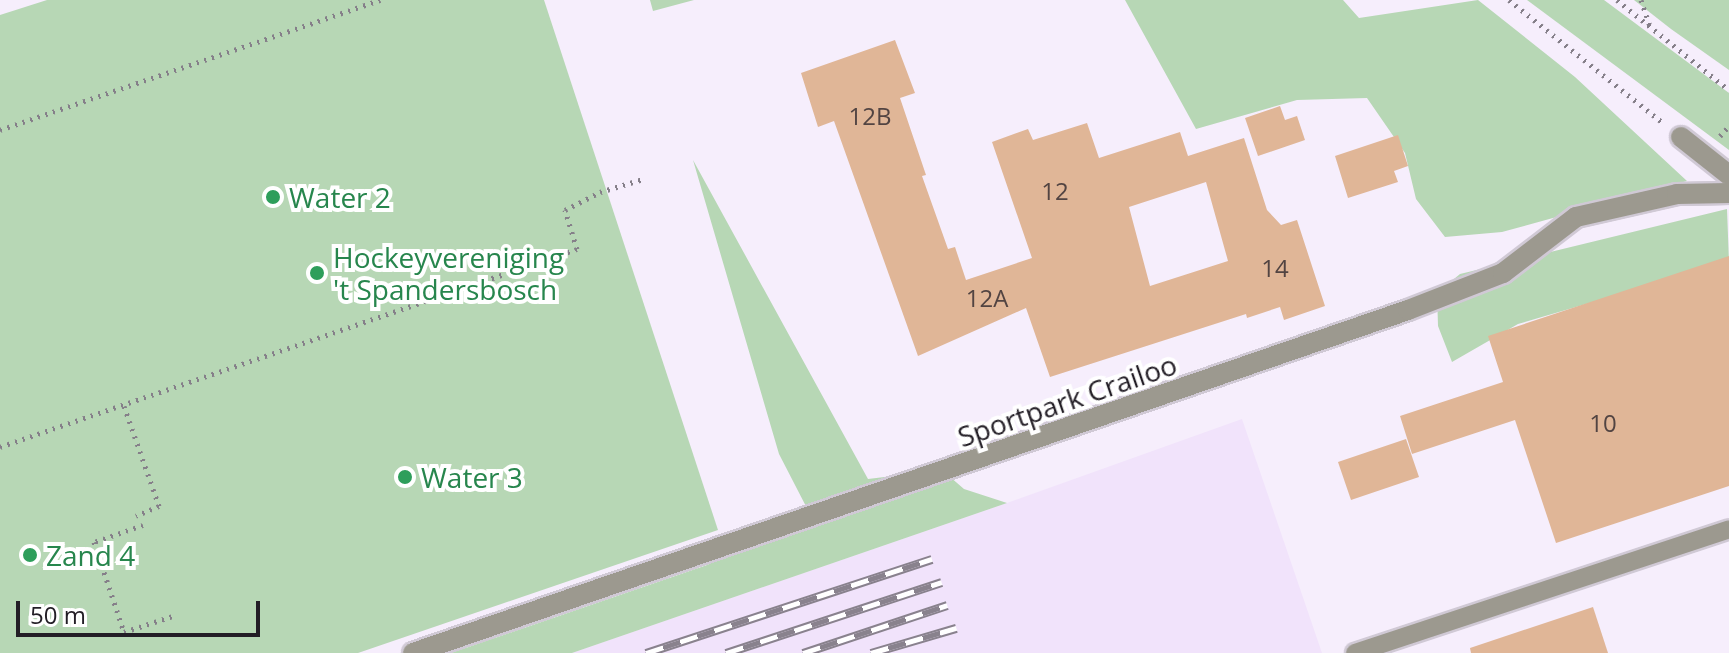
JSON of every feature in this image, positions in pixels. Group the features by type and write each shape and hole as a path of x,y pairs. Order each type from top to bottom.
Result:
{"street":[{"path":"1681,137 1729,175"},
{"name":"Sportpark Crailoo","path":"413,653 1408,310 1503,273 1576,217 1677,194 1729,193"}],"lane":[{"path":"1355,653 1729,529"}],"path":[{"path":"0,130 380,0"},
{"path":"1509,0 1681,137"},
{"path":"1617,0 1729,90"},
{"path":"1641,0 1650,27"},
{"path":"0,447 577,249 565,210 600,192 643,179"},
{"path":"124,406 159,506 136,516"},
{"path":"143,525 94,542 124,632 176,615"}],"shaded area":[{"path":"1242,419 1322,653 572,653 1007,503"}],"green space":[{"name":"Hockeyvereniging 't Spandersbosch","path":"47,0 544,0 718,530 358,653 0,653 0,15"},
{"path":"650,0 694,0 653,11"},
{"path":"1125,0 1343,0 1359,18 1478,0 1575,77 1687,181 1502,232 1445,237 1416,199 1405,153 1367,98 1297,100 1196,129"},
{"path":"1527,0 1604,0 1729,93 1729,150"},
{"path":"1634,0 1729,0 1729,70 1671,29"},
{"path":"693,160 868,479 942,470 964,489 1007,503 572,653 451,653 707,565 811,516 779,454"},
{"path":"1727,209 1729,262 1518,324 1452,362 1438,326 1437,293 1460,274"}],"building":[{"path":"895,40 915,93 900,98 926,175 922,176 948,249 955,247 966,280 1032,258 992,142 1028,129 1033,140 1087,123 1099,158 1180,132 1188,156 1244,138 1267,210 1281,225 1297,220 1325,306 1284,320 1280,307 1247,318 1246,314 1050,377 1026,308 918,356 834,121 818,127 801,73","holes":["1206,182 1228,261 1150,286 1129,207"]},
{"path":"1280,106 1285,120 1297,116 1305,140 1258,156 1245,118"},
{"path":"1398,135 1408,166 1394,171 1398,182 1348,198 1335,156"},
{"path":"1729,256 1729,486 1556,543 1515,420 1412,454 1400,416 1503,382 1488,336"},
{"path":"1406,439 1419,477 1351,500 1338,462"},
{"path":"1593,607 1608,653 1471,653 1470,648"}],"railway":[{"path":"646,653 932,559"},
{"path":"726,653 942,582"},
{"path":"803,653 947,605"},
{"path":"871,653 956,628"}],"place":[{"name":"Water 2","path":"273,197"},
{"name":"Hockeyvereniging 't Spandersbosch","path":"317,273"},
{"name":"Water 3","path":"405,477"},
{"name":"Zand 4","path":"30,555"}]}
